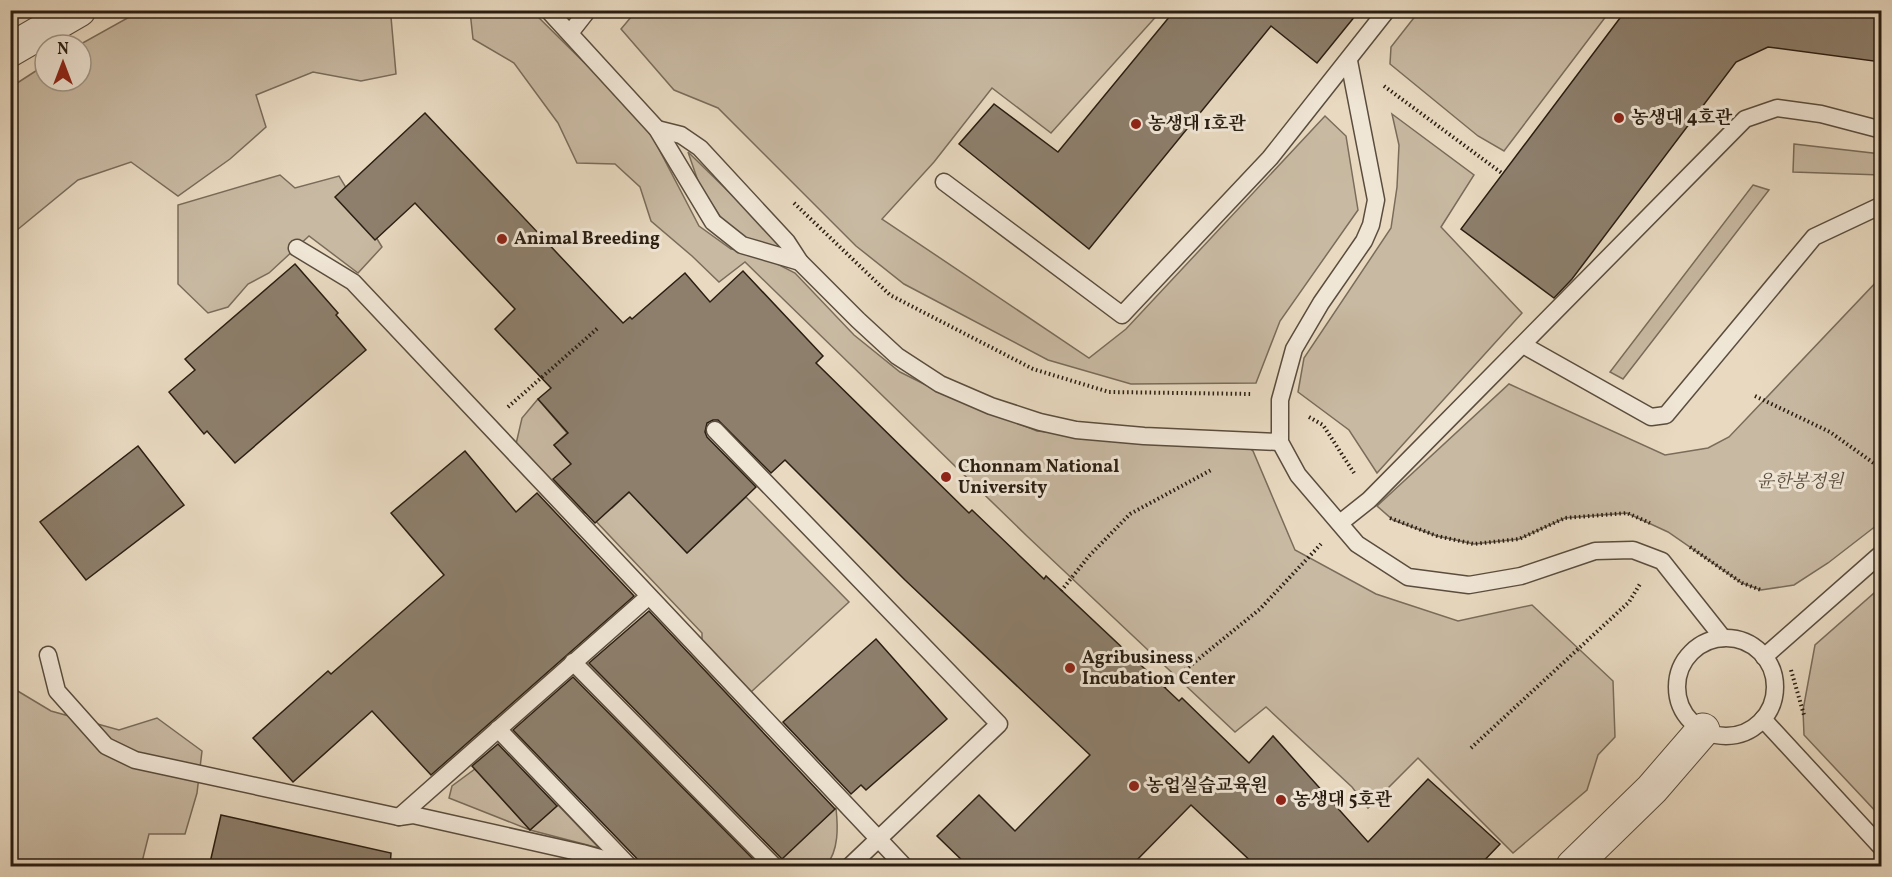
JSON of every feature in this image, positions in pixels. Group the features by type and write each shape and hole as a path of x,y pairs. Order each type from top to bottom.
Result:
{"street":[{"path":"10,50 80,10"},
{"path":"1573,867 1652,789 1703,730"}],"lane":[{"path":"548,10 657,129 713,222 742,244 800,262"},
{"path":"570,33 588,10"},
{"path":"944,182 1122,315 1270,158 1387,10"},
{"path":"1349,60 1376,200 1371,225 1364,241 1321,303 1294,349 1280,400 1280,442 1298,475 1357,544 1408,577 1469,585 1521,576 1595,551 1633,550 1662,561 1724,638"},
{"path":"1340,524 1369,500 1745,119 1777,108 1821,114 1881,130"},
{"path":"657,129 681,135 700,148 787,242 800,262 897,357 940,384 991,406 1040,422 1076,430 1144,436 1280,442"},
{"path":"1523,345 1652,417 1666,415 1814,237 1881,205"},
{"path":"297,248 353,282 904,867"},
{"path":"715,430 999,724 850,867"},
{"path":"1764,657 1881,553"},
{"path":"399,817 648,597"},
{"path":"1724,638 1739,640 1753,646 1764,657 1772,671 1775,688 1771,705 1763,719 1752,728 1738,734 1724,736 1703,730 1686,716 1679,703 1677,688 1679,673 1685,660 1695,648 1708,641 1724,638"},
{"path":"48,655 57,691 106,746 135,760 399,817 413,816 582,853 628,866"},
{"path":"573,662 774,867"},
{"path":"1763,719 1881,848"},
{"path":"498,729 628,866"}],"path":[{"path":"1349,60 1503,174"},
{"path":"789,198 890,295 1033,369 1110,392 1251,394 1280,400 1323,425 1349,463 1369,500 1393,520 1437,536 1474,544 1519,538 1565,518 1627,513 1653,524"},
{"path":"488,426 598,328"},
{"path":"1755,396 1830,432 1881,469"},
{"path":"1061,591 1089,556 1130,514 1216,467"},
{"path":"1164,687 1260,609 1340,524"},
{"path":"1682,540 1742,583 1761,590"},
{"path":"1471,748 1629,602"},
{"path":"1166,867 1174,867"}],"green space":[{"path":"637,10 1161,11 1051,133 992,88 934,162 882,219 1089,358 1126,329 1325,116 1346,136 1358,210 1280,321 1256,383 1131,384 1048,360 904,284 856,246 718,108 674,90 621,29"},
{"path":"1420,10 1610,11 1504,151 1478,136 1390,64 1391,47"},
{"path":"140,11 396,11 391,17 396,74 361,81 313,72 256,95 266,127 230,159 178,196 131,162 78,180 11,235 11,87 33,73 33,93 93,93 93,37"},
{"path":"470,11 532,11 619,97 651,134 699,226 731,249 754,252 795,273 854,335 900,372 940,392 1037,431 1247,446 1253,451 1295,550 1376,594 1458,621 1532,605 1613,681 1615,737 1598,755 1587,790 1513,853 1418,758 1368,808 1352,787 1266,707 1235,732 1028,537 745,262 719,282 651,221 640,187 615,164 577,163 558,123 514,63 473,39"},
{"path":"1392,114 1474,175 1441,227 1522,313 1377,473 1349,430 1298,392 1304,358 1391,228 1397,187 1399,145"},
{"path":"1794,144 1881,154 1881,175 1793,172"},
{"path":"688,152 774,236 784,249 747,239 721,218 699,184"},
{"path":"280,175 295,188 339,176 382,247 358,273 309,236 269,273 248,284 228,307 208,313 178,284 178,205"},
{"path":"1753,185 1769,190 1623,379 1610,372"},
{"name":"윤한봉정원","path":"1881,277 1881,522 1828,563 1794,585 1761,590 1742,583 1668,532 1627,513 1565,518 1519,539 1474,544 1437,536 1393,520 1377,506 1509,384 1665,455 1708,448 1729,437"},
{"path":"538,399 567,433 554,445 612,508 688,438 696,446 638,501 687,553 746,497 849,602 751,692 702,643 702,633 589,514 563,506 516,444 522,418"},
{"path":"1881,587 1881,817 1804,735 1803,710 1815,645"},
{"path":"11,687 51,711 119,730 157,718 202,751 197,793 185,834 149,834 141,866 11,866"},
{"path":"475,769 530,830 449,798 452,786"},
{"path":"558,805 599,848 530,830"},
{"path":"836,808 835,846 826,866 783,866 779,861"}],"building":[{"name":"농생대 1호관","path":"1175,10 1360,10 1317,63 1271,26 1089,249 959,144 994,104 1058,152"},
{"name":"농생대 4호관","path":"1626,10 1881,10 1881,62 1768,47 1736,62 1572,279 1554,298 1461,229"},
{"path":"425,113 623,323 630,317 632,319 685,273 710,302 743,271 823,356 816,363 969,513 972,510 1044,579 1046,576 1179,701 1182,698 1249,763 1273,736 1368,842 1428,779 1500,844 1478,867 1257,867 1191,805 1130,867 969,867 937,836 979,795 1015,831 1090,755 905,580 785,460 771,473 718,420 707,423 705,432 707,437 756,487 687,553 629,492 595,523 553,479 571,464 554,445 568,433 538,399 551,388 495,329 515,309 415,203 375,240 335,197"},
{"path":"295,264 338,313 336,315 366,350 235,463 207,431 204,434 169,392 195,370 185,359"},
{"path":"138,446 184,505 86,580 40,522"},
{"path":"465,451 516,512 537,493 634,596 431,775 372,711 293,782 253,738 328,671 331,674 444,575 391,513"},
{"path":"649,611 835,809 782,859 589,663"},
{"path":"876,639 947,719 866,790 861,785 851,794 783,722"},
{"path":"573,677 758,864 755,867 645,867 513,730"},
{"path":"498,744 557,806 530,830 472,766"},
{"path":"221,815 391,853 390,867 209,867"}],"place":[{"name":"농생대 4호관","path":"1619,118"},
{"name":"농생대 1호관","path":"1136,124"},
{"name":"Animal Breeding","path":"502,239"},
{"name":"Chonnam National University","path":"946,477"},
{"name":"Agribusiness Incubation Center","path":"1070,668"},
{"name":"농업실습교육원","path":"1134,786"},
{"name":"농생대 5호관","path":"1281,800"}]}
